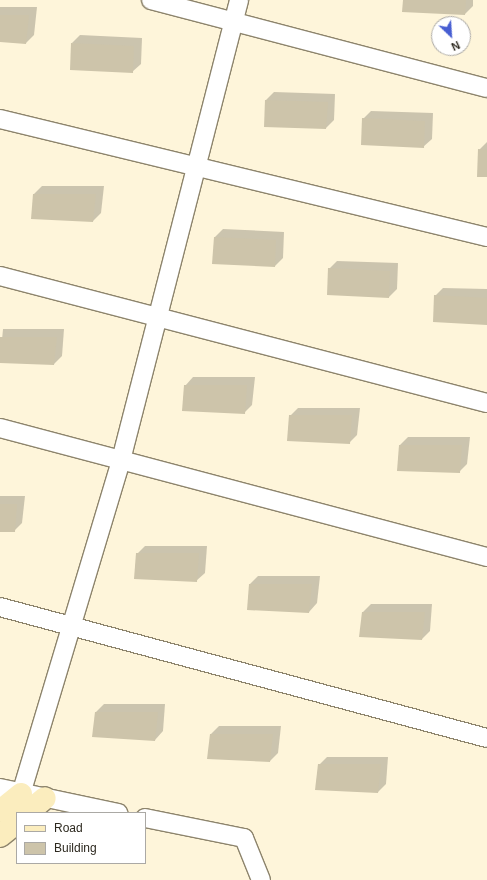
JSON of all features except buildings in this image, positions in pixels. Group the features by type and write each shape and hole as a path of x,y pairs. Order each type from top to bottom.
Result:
{"street":[{"path":"151,0 487,88"},
{"path":"24,803 71,625 121,460 238,0"},
{"path":"0,119 196,165 487,237"},
{"path":"0,276 487,403"},
{"path":"0,428 487,557"},
{"path":"0,608 71,625 487,738"},
{"path":"0,788 24,803"},
{"path":"0,811 45,798 113,812"},
{"path":"146,818 244,838 261,880"},
{"path":"0,836 16,823"}]}
